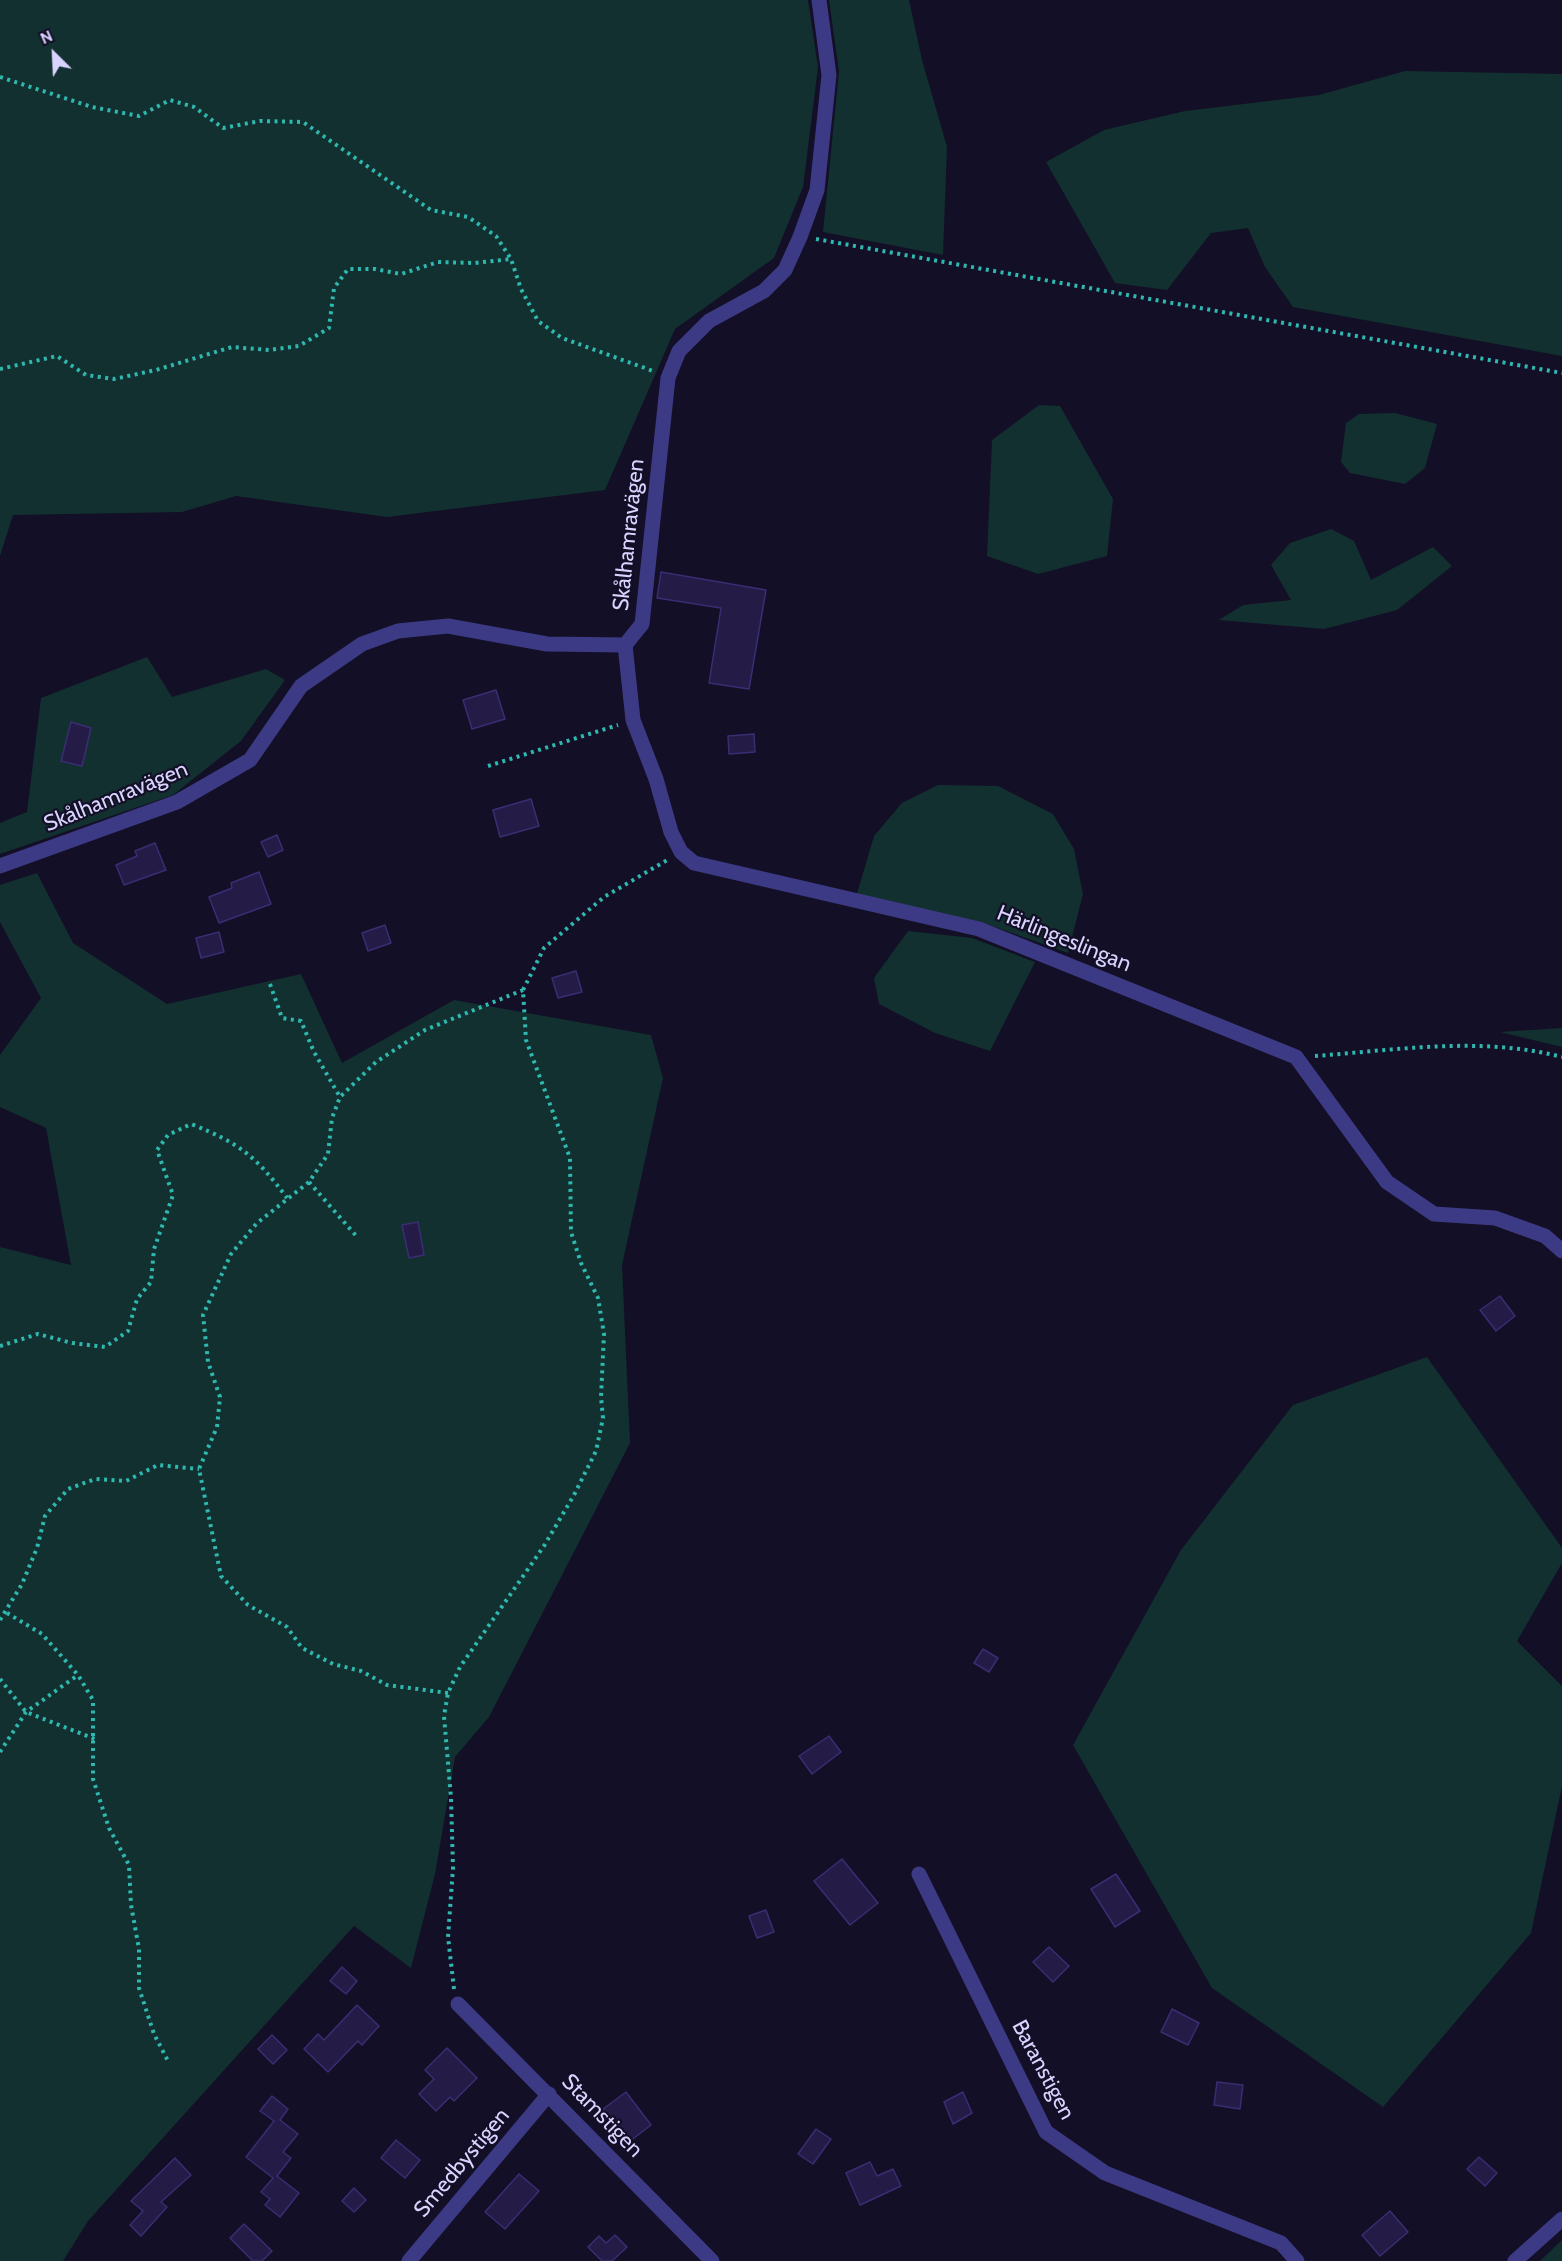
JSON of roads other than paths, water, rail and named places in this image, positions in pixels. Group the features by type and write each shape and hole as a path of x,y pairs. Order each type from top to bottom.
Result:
{"street":[{"name":"Skålhamravägen","path":"0,866 177,802 250,760 301,686 362,644 389,634 448,626 546,644 625,645 642,624 668,378 679,351 709,321 764,291 785,270 817,190 828,75 819,0"},
{"name":"Härlingeslingan","path":"625,645 633,720 657,779 671,832 681,852 694,863 980,929 1296,1057 1387,1182 1434,1214 1495,1218 1545,1236 1562,1251"},
{"name":"Baranstigen","path":"919,1874 1046,2132 1105,2173 1194,2211 1281,2243 1297,2261"},
{"name":"Stamstigen","path":"458,2004 712,2261"},
{"name":"Smedbystigen","path":"410,2261 549,2094"},
{"path":"1515,2261 1562,2219"}]}
